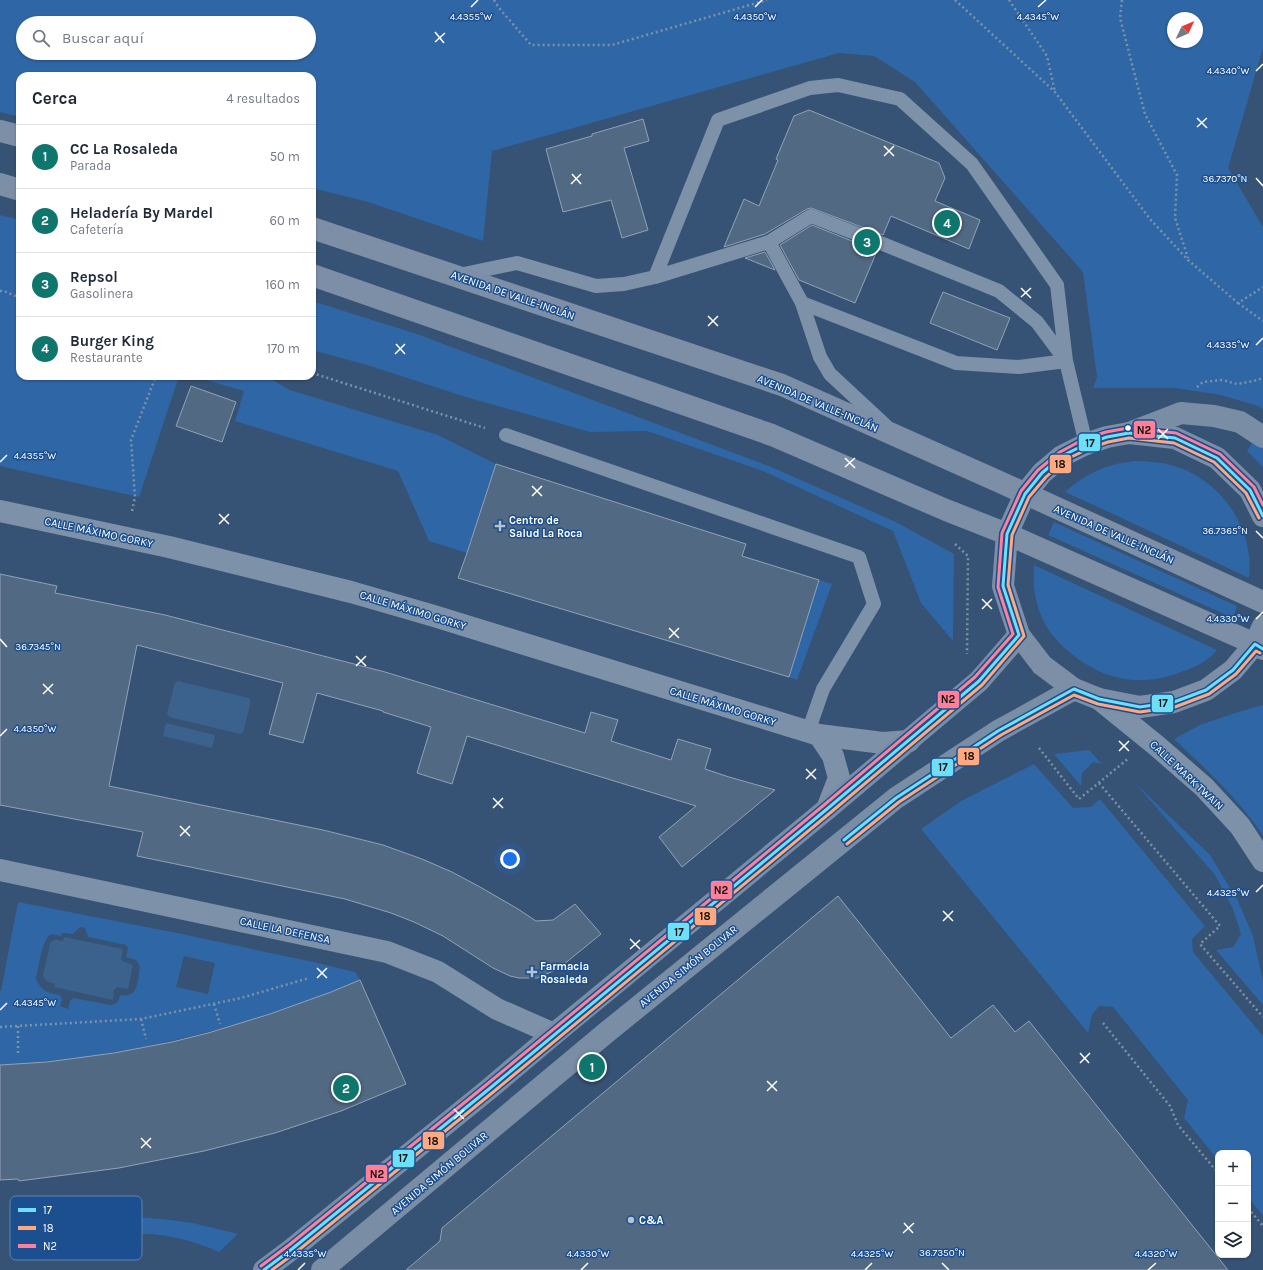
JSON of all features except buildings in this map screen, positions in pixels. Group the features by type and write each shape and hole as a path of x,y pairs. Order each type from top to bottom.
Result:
{"main road":[{"path":"0,131 16,135"},
{"path":"0,184 16,189"},
{"name":"AVENIDA DE VALLE-INCLÁN","path":"316,229 782,385 1263,602"},
{"path":"316,276 772,436 946,510 1007,534 1260,639 1233,670 1206,690 1174,702 1140,707 1099,699 1074,689 1042,665 1019,635 1004,586 1007,534 1025,494 1042,473 1062,456 1086,444 1107,437 1129,433 1181,413 1214,416 1240,422 1263,437"},
{"path":"1129,433 1175,438 1217,458 1250,490 1263,516"},
{"path":"264,1270 489,1089 908,741 979,681 1019,635"},
{"name":"AVENIDA SIMÓN BOLIVAR","path":"322,1270 607,1032 896,798 998,731 1074,689"}],"street":[{"name":"CALLE MÁXIMO GORKY","path":"0,511 169,547 351,592 434,616 814,734 883,743 908,741"},
{"name":"CALLE MARK TWAIN","path":"1099,699 1157,746 1204,787 1240,826 1263,861"},
{"path":"814,734 833,756 838,778 827,809"},
{"name":"CALLE LA DEFENSA","path":"0,870 387,952 438,972 498,1009 554,1034"}],"lane":[{"path":"655,277 718,120 810,88 838,85 900,99 972,164 1057,285 1066,361 1086,444"},
{"path":"456,276 517,263 596,286 624,284 655,277 769,242 811,216 999,291 1037,322 1066,361"},
{"path":"769,242 802,303 820,358 830,374 898,437"},
{"path":"802,303 956,363 1019,367 1066,361"},
{"path":"506,435 859,557 874,604 823,689 814,734"}],"path":[{"path":"494,0 499,8 531,45 612,45 767,0"},
{"path":"955,0 1055,92 1150,219 1188,260 1238,303 1263,321"},
{"path":"1009,0 1047,56 1055,92"},
{"path":"1122,0 1120,18 1145,114 1177,174 1175,218 1188,260"},
{"path":"1238,303 1263,287"},
{"path":"0,290 16,296"},
{"path":"316,374 506,435"},
{"path":"1181,413 1192,391 1203,382 1222,380 1237,384 1263,378"},
{"path":"132,511 135,497 131,440 154,380"},
{"path":"955,544 968,556 967,655"},
{"path":"1039,748 1079,799 1130,758"},
{"path":"1099,783 1220,926 1200,944 1263,1017"},
{"path":"0,1027 141,1019 241,998 309,978"},
{"path":"214,1004 220,1024"},
{"path":"141,1019 146,1040"},
{"path":"1104,1023 1170,1106 1178,1125 1215,1169"},
{"path":"18,1026 18,1056"},
{"path":"1251,1212 1263,1226"}],"shaded area":[{"path":"0,0 1263,0 1263,48 1228,168 1263,227 1263,409 1258,406 1221,395 1175,388 1093,388 1097,377 1083,272 915,82 874,56 839,53 492,151 483,241 368,202 316,189 316,72 16,72 16,116 0,112"},
{"path":"0,215 16,219 16,380 178,380 139,497 0,466"},
{"path":"316,302 417,334 769,466 896,522 954,554 953,641 921,603 893,531 763,471 647,431 590,432 466,397 367,365 316,351"},
{"path":"207,380 273,380 290,390 438,435 496,464 467,553 429,541 398,471 235,421 244,391"},
{"path":"1253,441 1263,447 1263,467 1247,451"},
{"path":"1135,461 1171,465 1189,472 1205,481 1219,493 1231,508 1240,524 1246,541 1249,559 1249,578 1065,492 1073,485 1097,470 1115,464"},
{"path":"1054,522 1237,606 1233,618 1048,535"},
{"path":"1034,565 1217,650 1209,658 1194,667 1163,678 1134,680 1120,678 1094,669 1069,652 1056,639 1042,619 1035,595"},
{"path":"819,580 832,584 797,680 789,677"},
{"path":"178,681 249,698 251,701 243,733 240,734 169,717 167,713 175,683"},
{"path":"1263,705 1263,835 1243,809 1210,773 1174,739 1200,725"},
{"path":"166,723 215,735 212,748 163,736"},
{"path":"1089,750 1102,764 1093,762 1082,773 1081,786 1054,754"},
{"path":"1034,764 1073,808 1091,807 1100,799 1205,926 1192,939 1193,952 1263,1036 1263,1216 1251,1201 1251,1150 1215,1150 1215,1156 1184,1118 1188,1100 1113,1007 1099,1006 1092,1015 1088,1033 921,829 961,801"},
{"path":"1135,783 1210,855 1238,901 1253,936 1263,981 1263,1005 1216,950 1233,947 1241,934 1233,909 1215,875"},
{"path":"18,902 177,933 318,963 355,972 360,980 273,1013 183,1038 92,1056 46,1062 0,1065 1,991","holes":["80,927 85,928 88,937 126,945 128,948 126,957 136,960 140,966 138,983 134,991 131,994 120,995 115,1004 111,1005 73,998 70,1001 68,1009 60,1006 62,1000 60,995 45,991 36,979 41,955 47,938 50,935 60,936 63,933 73,934","184,956 215,963 208,994 176,987"]},
{"path":"64,937 123,949 122,961 133,965 128,989 117,987 114,990 113,1000 54,987 55,984 46,980 43,975 51,942 54,940 63,941"},
{"path":"142,1218 193,1223 238,1234 219,1252 184,1240 142,1234"}],"transit line":[{"name":"N2","path":"261,1266 486,1085 824,805 975,677 1013,634 998,587 1002,533 1021,491 1038,470 1060,452 1084,439 1106,432 1128,428 1176,433 1220,454 1254,487 1263,505"},
{"name":"17","path":"264,1270 489,1089 979,681 1019,635 1003,586 1007,534 1025,494 1042,473 1062,456 1086,444 1107,437 1129,433 1175,438 1217,458 1250,490 1263,516"},
{"name":"18","path":"272,1270 492,1093 982,685 1024,636 1008,585 1012,535 1029,497 1046,477 1065,460 1088,449 1108,442 1129,438 1174,443 1214,462 1246,493 1259,518"},
{"name":"17","path":"844,840 896,798 998,731 1074,689 1099,699 1140,707 1174,702 1206,690 1233,670 1255,644 1263,649"},
{"name":"18","path":"847,844 899,802 1001,735 1074,695 1098,704 1140,712 1175,707 1209,694 1236,674 1256,651 1260,653"}],"place":[{"name":"Burger King","path":"947,223"},
{"name":"Repsol","path":"867,242"},
{"name":"Centro de Salud La Roca","path":"500,526"},
{"name":"Farmacia Rosaleda","path":"532,972"},
{"name":"CC La Rosaleda","path":"592,1067"},
{"name":"Heladería By Mardel","path":"346,1088"},
{"name":"C&A","path":"631,1220"}]}
